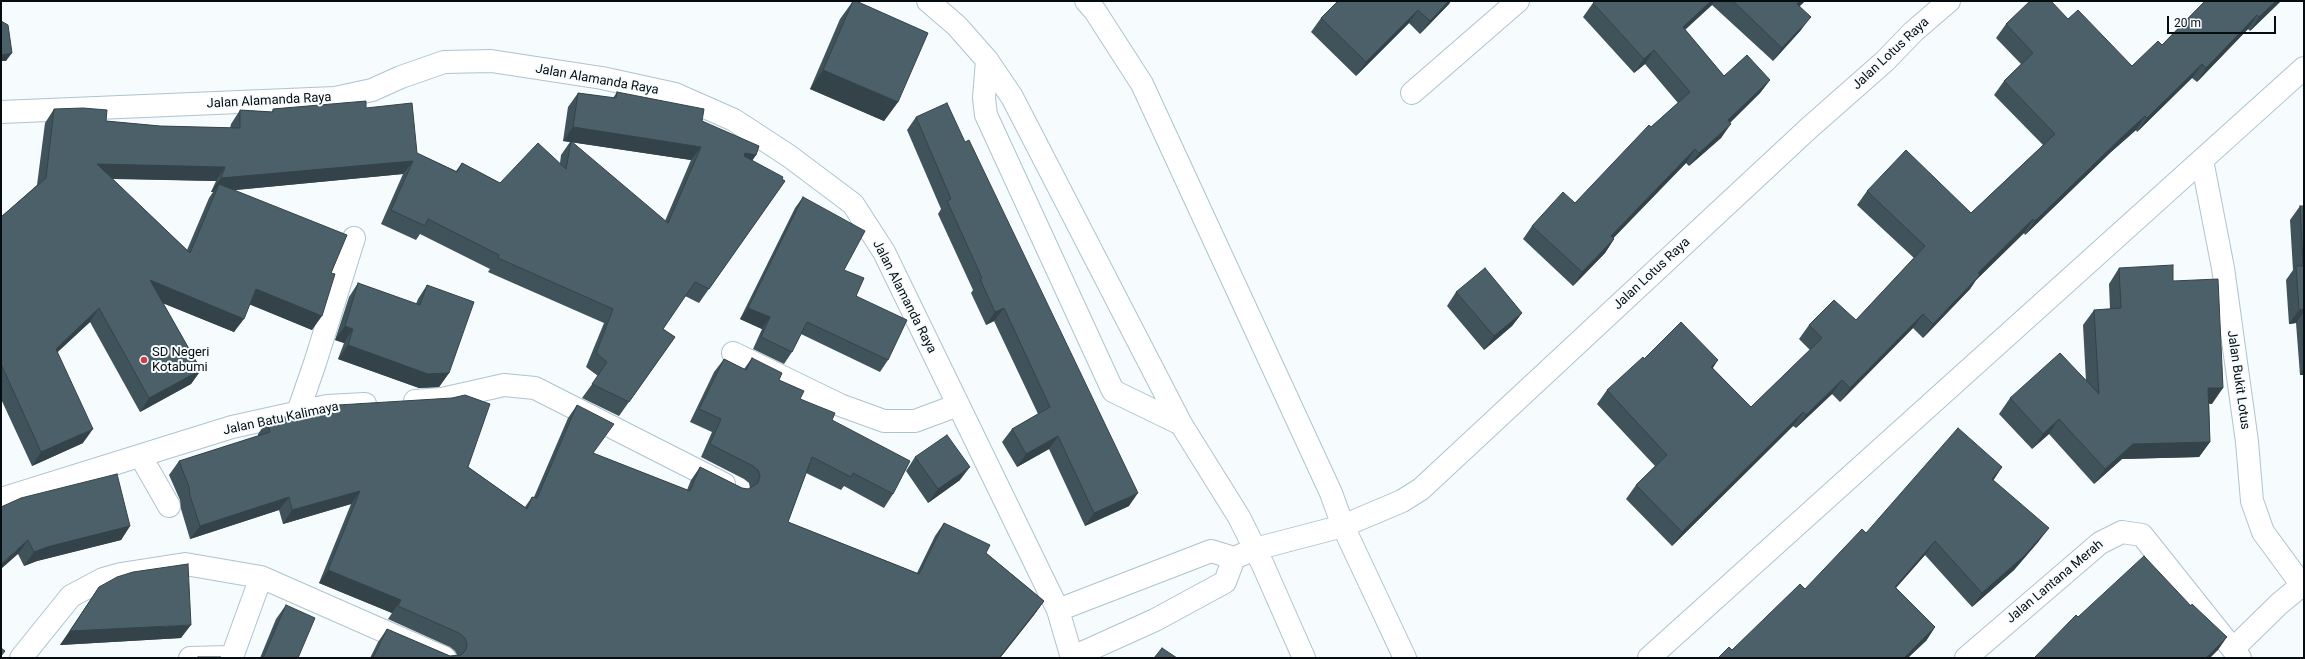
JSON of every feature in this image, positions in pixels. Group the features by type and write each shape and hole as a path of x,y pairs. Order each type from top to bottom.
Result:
{"street":[{"path":"928,1 957,26 987,60 1012,97 1182,424 1239,517 1304,658"},
{"path":"1086,1 1095,11 1142,84 1331,493 1343,526 1405,658"},
{"path":"1412,93 1518,1"},
{"name":"Jalan Lotus Raya","path":"1234,558 1255,549 1343,526 1402,501 1421,489 1809,128 1885,61 1913,32 1949,1"},
{"path":"987,60 984,98 986,115 1113,392 1182,424"},
{"name":"Jalan Alamanda Raya","path":"1,112 335,98 372,90 401,77 444,62 491,61 602,78 676,94 734,120 789,156 853,204 884,252 1058,610 1073,657"},
{"path":"1649,658 2304,68"},
{"name":"Jalan Bukit Lotus","path":"2202,160 2223,268 2246,442 2252,501 2263,532 2303,586"},
{"path":"298,412 318,357 354,238"},
{"path":"733,353 840,405 884,421 915,421 958,405"},
{"name":"Jalan Batu Kalimaya","path":"1,499 141,457 232,427 298,412 326,406 442,399 504,385 535,388 738,490"},
{"path":"141,457 169,506"},
{"name":"Jalan Lantana Merah","path":"1966,658 2100,542 2122,532 2142,535 2237,654"},
{"path":"1058,610 1211,551 1234,558 1225,582 1155,620 1073,657"},
{"path":"21,658 71,596 103,579 121,574 185,564 261,577 445,658"},
{"path":"190,658 233,658 261,577"},
{"path":"2237,654 2278,604 2303,586"}],"building":[{"path":"853,1 928,33 898,102 823,70"},
{"path":"1338,1 1449,1 1430,21 1418,10 1366,62 1321,18"},
{"path":"1595,1 1711,1 1683,27 1724,76 1747,55 1770,80 1728,120 1731,124 1699,153 1695,149 1611,236 1614,239 1582,272 1532,226 1563,192 1575,203 1649,125 1651,127 1690,92 1654,50 1644,59 1593,3"},
{"path":"1733,1 1800,1 1797,4 1811,17 1782,48"},
{"path":"2030,1 2051,1 2068,19 2078,10 2132,66 2158,41 2162,45 2205,1 2276,1 2259,17 2257,15 2206,68 2202,64 2147,118 2145,116 2121,138 2035,221 2033,219 1978,273 1980,275 1933,324 1923,314 1850,388 1842,380 1806,415 1803,412 1682,532 1636,485 1667,455 1607,390 1643,357 1644,359 1681,322 1718,360 1711,367 1751,407 1822,338 1809,325 1834,300 1856,320 1925,246 1867,191 1906,150 1971,213 2055,134 2004,81 2033,53 2006,24"},
{"path":"1,21 8,25 12,53 1,55"},
{"path":"617,92 704,109 702,121 759,146 756,155 745,153 744,156 783,177 782,179 785,181 709,289 695,282 663,329 675,337 629,402 592,384 607,362 596,353 613,309 498,258 499,255 428,219 425,226 391,210 413,161 221,178 225,167 97,164 190,253 219,184 347,235 331,273 335,274 322,316 256,289 244,319 150,280 201,370 149,398 99,308 56,349 93,429 41,452 1,364 1,217 46,178 54,109 83,108 107,110 106,121 160,126 240,128 240,110 273,112 273,109 366,101 366,108 412,103 417,153 457,172 462,163 500,183 538,143 566,169 571,141 668,223 701,147 573,127 578,93 616,98"},
{"path":"947,103 965,142 969,140 1138,493 1094,513 1058,436 1026,454 1012,429 1050,407 1004,308 995,312 980,279 982,278 947,201 951,199 916,117"},
{"path":"803,197 865,231 844,270 864,278 856,296 907,320 888,360 807,322 792,352 761,337 770,317 748,308"},
{"path":"2300,206 2304,206 2304,309 2299,310 2296,266 2303,266"},
{"path":"2173,265 2173,281 2218,279 2223,388 2208,388 2210,442 2133,444 2105,469 2059,419 2043,434 2010,398 2060,353 2099,394 2094,310 2121,308 2119,268"},
{"path":"1485,268 1522,313 1494,336 1456,292"},
{"path":"358,283 420,305 427,285 474,302 449,373 428,374 348,345 353,329 345,326"},
{"path":"752,358 782,373 779,380 804,391 800,399 835,413 832,420 910,461 893,494 853,473 851,477 812,457 788,522 919,574 944,523 990,545 986,553 1044,601 999,658 373,658 387,629 450,656 461,655 466,650 467,644 465,638 459,633 398,606 401,600 328,570 360,491 292,510 289,497 200,526 190,496 189,487 179,461 270,432 267,421 338,405 452,398 465,395 490,404 468,467 527,509 532,497 537,498 577,405 614,424 593,453 690,491 700,467 742,488 748,489 758,483 760,476 758,470 710,444 721,419 699,409 724,359 746,370"},
{"path":"1958,428 2002,467 1992,479 2049,528 2024,556 1982,593 1935,541 1895,587 1935,627 1904,658 1718,658 1729,647 1732,650 1800,584 1805,589 1862,529 1866,533"},
{"path":"947,435 970,467 938,489 915,457"},
{"path":"117,474 130,526 47,547 34,552 28,540 1,564 1,507 21,498"},
{"path":"2144,556 2191,606 2192,604 2227,637 2206,658 2034,658 2076,615 2078,617"},
{"path":"188,564 191,625 70,631 99,587 117,577 133,572"},
{"path":"286,605 315,618 298,658 263,658"},
{"path":"1,648 5,651 1,656"},
{"path":"1162,648 1177,658 1154,658"},
{"path":"221,657 222,658 197,658"}],"place":[{"name":"SD Negeri Kotabumi","path":"144,360"}]}
